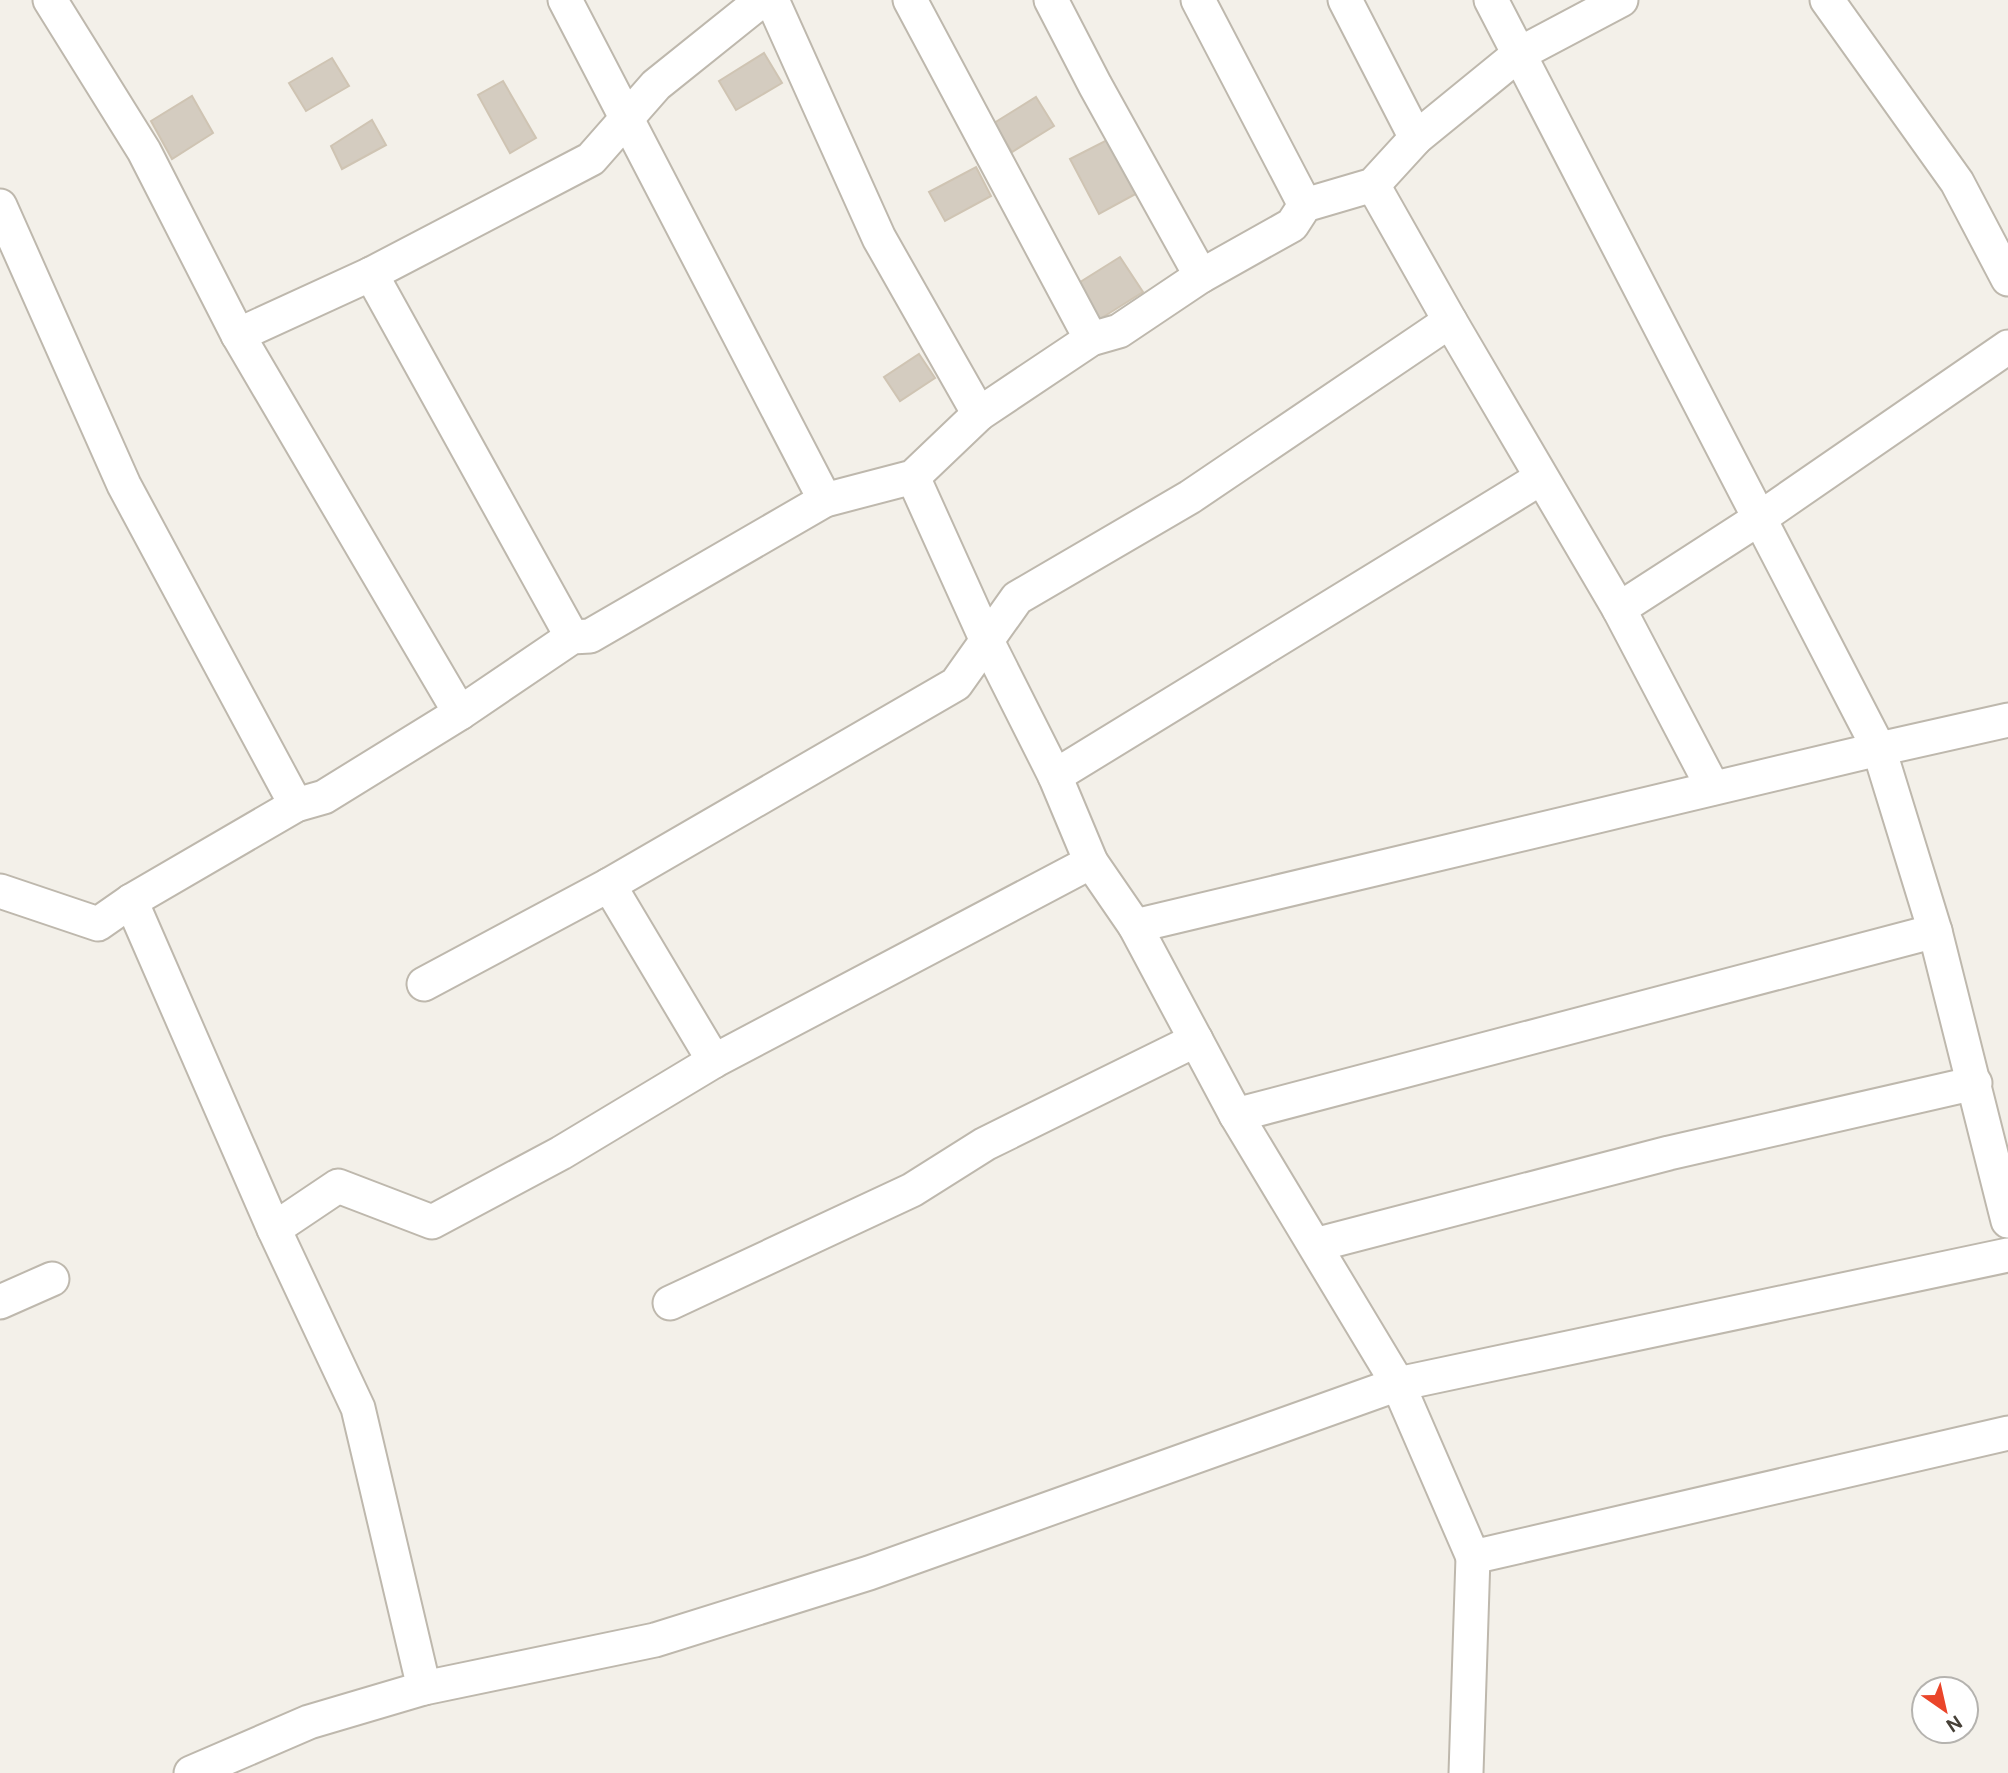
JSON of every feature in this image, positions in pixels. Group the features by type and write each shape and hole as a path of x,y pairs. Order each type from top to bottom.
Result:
{"street":[{"path":"50,0 144,151 238,335 460,713"},
{"path":"565,0 825,500"},
{"path":"238,335 371,274 591,159 656,85 762,0"},
{"path":"772,0 879,238 979,414"},
{"path":"910,0 1091,338"},
{"path":"1051,0 1094,85 1201,276"},
{"path":"1198,0 1305,205"},
{"path":"1345,0 1416,138"},
{"path":"1491,0 1880,749 1935,931 2008,1221"},
{"path":"0,891 98,924 131,901 296,805 324,797 460,713 572,637 590,636 825,500 913,477 979,414 1091,338 1119,331 1201,276 1292,225 1305,205 1373,185 1416,138 1519,54 1621,0"},
{"path":"1827,0 1957,182 2008,279"},
{"path":"1373,185 1619,609 1713,788"},
{"path":"0,206 124,485 296,805"},
{"path":"371,274 572,637"},
{"path":"424,984 609,885 956,684 1017,598 1190,497 1450,321"},
{"path":"1619,609 1760,518 2008,347"},
{"path":"913,477 987,641 1055,776 1091,862 1135,926 1236,1115 1398,1384 1473,1558 1466,1773"},
{"path":"1055,776 1541,478"},
{"path":"1135,926 2008,720"},
{"path":"274,1229 338,1186 432,1222 561,1153 714,1061 1091,862"},
{"path":"609,885 714,1061"},
{"path":"131,901 274,1229 358,1408 424,1688"},
{"path":"1236,1115 1935,931"},
{"path":"670,1303 912,1190 985,1144 1196,1040"},
{"path":"1315,1245 1668,1153 1975,1083"},
{"path":"191,1773 309,1722 424,1688 655,1640 869,1573 1398,1384 2008,1255"},
{"path":"0,1302 52,1279"},
{"path":"1473,1558 2008,1433"}],"building":[{"path":"764,53 782,83 736,110 719,81"},
{"path":"332,58 349,86 306,111 289,83"},
{"path":"503,81 536,138 510,153 478,95"},
{"path":"192,96 213,133 172,159 151,121"},
{"path":"1036,97 1054,126 1012,152 994,123"},
{"path":"372,120 386,145 342,169 331,146"},
{"path":"1113,137 1141,191 1099,214 1070,159"},
{"path":"976,167 991,196 945,221 929,192"},
{"path":"1120,257 1143,292 1100,319 1077,284"},
{"path":"919,354 935,378 900,401 884,377"}]}
